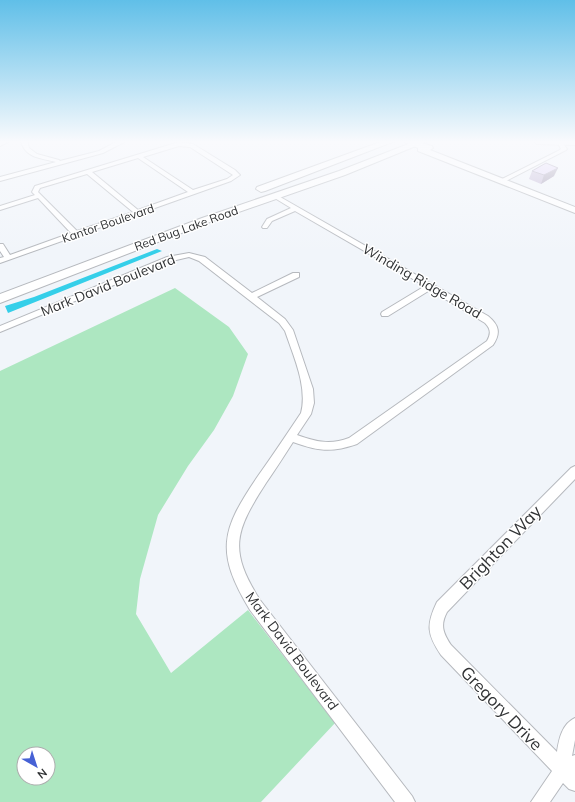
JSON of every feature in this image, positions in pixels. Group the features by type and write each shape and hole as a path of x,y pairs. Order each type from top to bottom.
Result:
{"main road":[{"name":"Red Bug Lake Road","path":"252,192 289,178"},
{"path":"131,239 305,178"},
{"name":"Red Bug Lake Road","path":"0,299 206,220 326,178"},
{"name":"Red Bug Lake Road","path":"0,289 216,206"}],"street":[{"path":"61,178 42,184 35,189 35,192 76,234"},
{"path":"96,178 138,212"},
{"path":"171,178 192,193"},
{"name":"Kantor Boulevard","path":"0,261 232,178"},
{"path":"494,178 575,210"},
{"path":"0,208 39,196"},
{"name":"Winding Ridge Road","path":"275,196 485,318 496,330 495,337 490,343 353,441 341,446 330,448 318,446 290,437"},
{"path":"265,227 269,220 296,208"},
{"path":"0,246 9,258"},
{"name":"Mark David Boulevard","path":"0,329 170,259 189,255 202,259 282,321 289,330 308,389 309,403 306,414 241,512 233,532 232,549 235,564 242,585 255,605 406,802"},
{"path":"251,297 296,275"},
{"path":"385,314 431,286"},
{"name":"Brighton Way","path":"434,629 436,618 442,607 575,471"},
{"name":"Gregory Drive","path":"434,629 446,650 569,766 575,783"},
{"path":"540,802 569,766 567,738 575,726"}],"green space":[{"path":"175,288 229,327 248,354 233,396 214,430 188,466 158,515 140,579 136,614 171,673 248,610 335,723 261,802 0,802 0,371"}],"water":[{"path":"157,249 162,251 8,313 5,306 34,297"}]}
